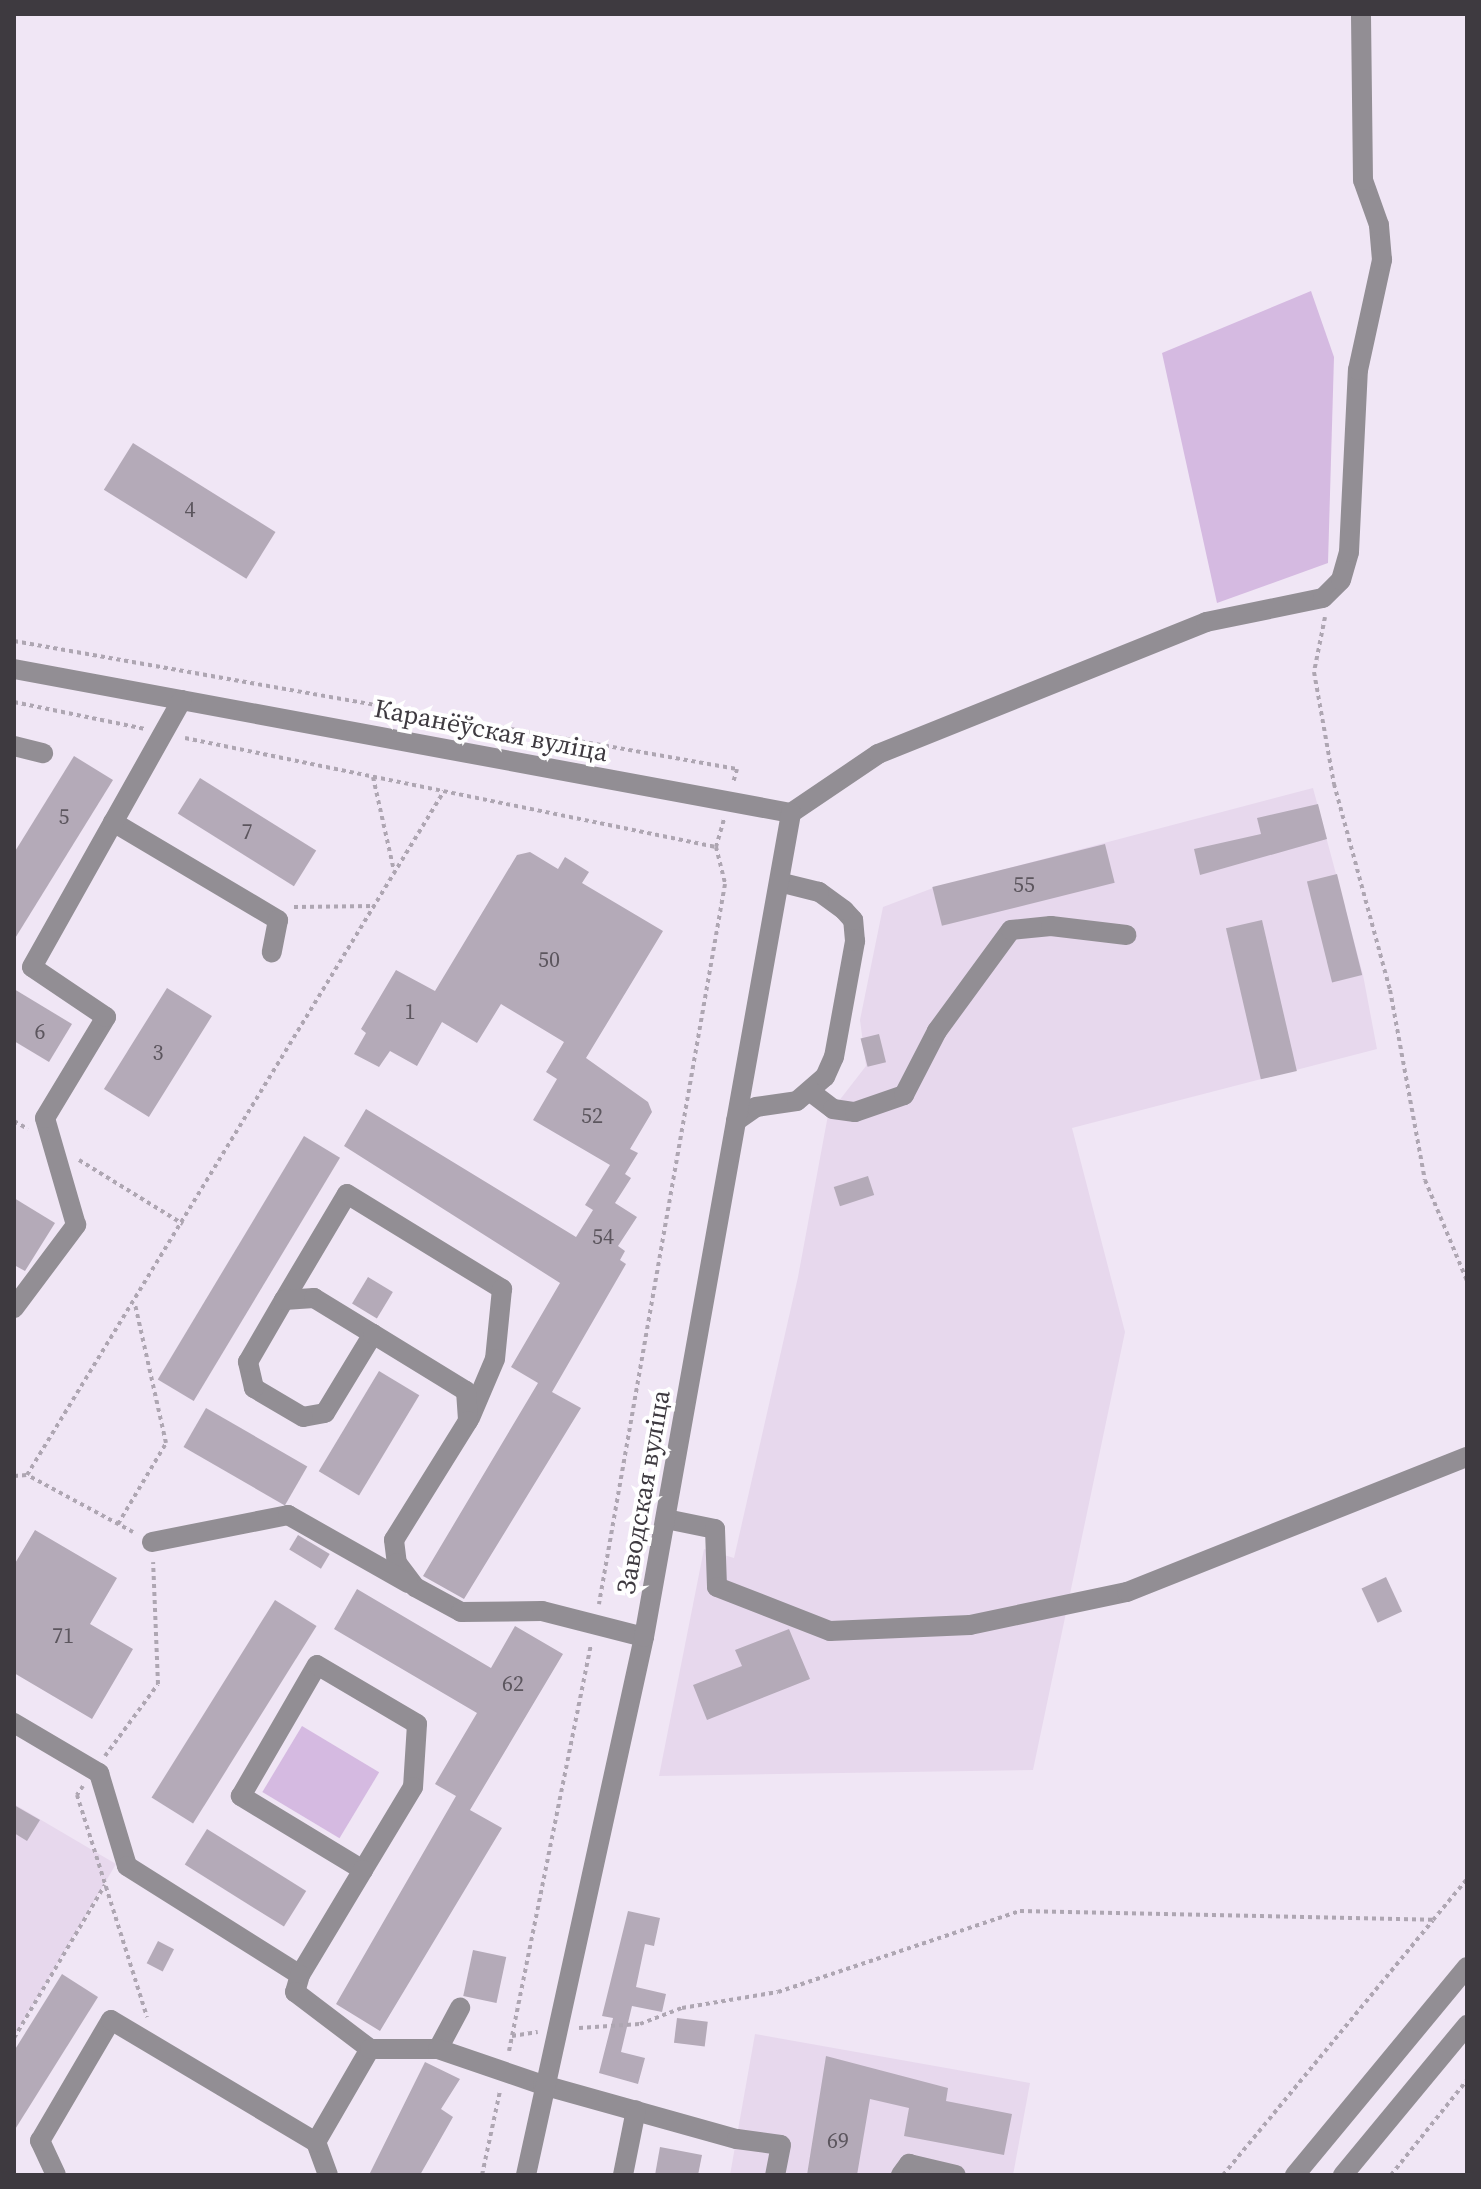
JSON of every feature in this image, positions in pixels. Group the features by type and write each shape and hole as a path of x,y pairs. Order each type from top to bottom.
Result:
{"street":[{"path":"791,813 893,748 1206,622 1323,598 1341,580 1349,552 1353,412 1382,260 1379,225 1363,180 1361,14"},
{"name":"Каранёўская вуліца","path":"14,669 791,813"},
{"path":"14,1308 23,1281 76,1225 45,1118 106,1017 32,967 182,700"},
{"path":"14,746 43,753"},
{"name":"Заводская вуліца","path":"526,2175 555,2030 644,1637 791,813"},
{"path":"113,822 278,920 272,952"},
{"path":"736,1121 756,1107 812,1093 834,1057 855,941 853,920 819,892 779,882"},
{"path":"812,1093 833,1109 855,1112 904,1095 937,1031 1011,930 1051,926 1126,935"},
{"path":"373,1334 325,1413 303,1417 254,1388 248,1362 347,1194 502,1289 495,1359 468,1421 394,1540 397,1563 415,1587"},
{"path":"284,1300 314,1298 466,1391 468,1421"},
{"path":"666,1519 715,1529 717,1587 830,1631 970,1625 1127,1592 1467,1457"},
{"path":"152,1542 288,1515 461,1612 542,1611 644,1637"},
{"path":"363,1870 241,1796 317,1665 417,1724 413,1787 300,1975 295,1992 370,2049 438,2049 543,2085 781,2145 775,2175"},
{"path":"14,1723 95,1771 127,1866 300,1975"},
{"path":"1295,2175 1467,1967"},
{"path":"438,2049 460,2008"},
{"path":"56,2175 40,2141 111,2020 316,2142 328,2175"},
{"path":"1343,2175 1467,2025"},
{"path":"316,2142 370,2049"},
{"path":"623,2175 636,2110"},
{"path":"901,2175 909,2164 956,2175"}],"path":[{"path":"1323,598 1325,624 1314,672 1334,784 1390,990 1425,1180 1467,1281"},
{"path":"14,641 737,769 716,847 725,884 595,1625 482,2175"},
{"path":"14,702 716,847"},
{"path":"373,777 395,874"},
{"path":"27,1475 135,1304 444,791"},
{"path":"268,914 292,907 375,906"},
{"path":"14,1121 183,1224"},
{"path":"118,1524 166,1443 135,1304"},
{"path":"14,1476 27,1475 152,1542 158,1684 77,1795 157,2047"},
{"path":"1223,2175 1467,1879"},
{"path":"14,2038 105,1885"},
{"path":"512,2036 640,2024 682,2008 778,1992 1020,1911 1433,1920"},
{"path":"1391,2175 1467,2080"}],"shaded area":[{"path":"1311,291 1334,357 1328,563 1217,603 1162,353"},
{"path":"1313,788 1363,975 1377,1049 1072,1128 1125,1332 1033,1770 659,1776 704,1549 734,1558 798,1277 828,1115 866,1066 860,1020 883,907 933,888"},
{"path":"302,1726 379,1772 339,1838 262,1792"},
{"path":"14,1804 116,1864 14,2037"},
{"path":"755,2034 1030,2083 1013,2175 730,2175"}],"building":[{"path":"133,443 275,532 246,579 104,490"},
{"path":"74,756 113,780 14,940 14,853"},
{"path":"200,778 316,851 294,886 178,814"},
{"path":"1318,804 1327,839 1200,875 1194,849 1261,834 1257,818"},
{"path":"1105,844 1115,883 942,926 932,887"},
{"path":"530,852 558,869 565,857 589,872 582,883 663,931 586,1058 648,1102 652,1112 630,1149 638,1153 625,1174 631,1178 615,1203 637,1217 618,1246 625,1251 620,1260 626,1264 552,1392 581,1408 464,1599 423,1576 538,1383 511,1367 560,1283 344,1146 366,1109 576,1237 593,1210 585,1205 610,1165 533,1120 557,1079 546,1072 564,1042 501,1004 477,1043 442,1022 417,1066 390,1051 379,1067 354,1054 366,1033 361,1029 396,970 435,991 517,855"},
{"path":"1337,874 1362,975 1332,982 1307,881"},
{"path":"1262,920 1297,1071 1261,1079 1226,928"},
{"path":"167,988 212,1016 149,1117 104,1089"},
{"path":"14,989 72,1024 49,1062 14,1041"},
{"path":"879,1034 886,1062 868,1067 861,1039"},
{"path":"304,1136 340,1158 194,1401 158,1379"},
{"path":"868,1176 874,1195 840,1206 834,1187"},
{"path":"14,1198 55,1223 25,1271 14,1265"},
{"path":"368,1277 393,1292 377,1319 352,1304"},
{"path":"379,1371 419,1395 359,1495 319,1471"},
{"path":"206,1408 307,1466 285,1505 184,1447"},
{"path":"35,1530 117,1578 90,1624 133,1649 92,1719 14,1673 14,1565"},
{"path":"298,1535 330,1554 321,1569 289,1550"},
{"path":"1386,1577 1402,1611 1378,1623 1362,1588"},
{"path":"357,1589 491,1668 515,1626 563,1654 470,1810 502,1828 380,2031 336,2004 456,1796 435,1784 477,1713 334,1629"},
{"path":"275,1600 317,1626 193,1824 152,1798"},
{"path":"789,1629 810,1679 707,1720 693,1685 742,1666 735,1650"},
{"path":"14,1805 40,1820 27,1841 14,1833"},
{"path":"207,1829 306,1891 284,1927 185,1865"},
{"path":"628,1911 660,1918 654,1946 645,1944 636,1987 666,1994 662,2012 632,2006 621,2052 645,2058 638,2084 599,2073 613,2018 602,2016"},
{"path":"158,1941 174,1949 163,1971 147,1963"},
{"path":"473,1950 506,1957 496,2003 463,1996"},
{"path":"62,1974 98,1997 14,2131 14,2051"},
{"path":"677,2018 708,2022 705,2047 674,2043"},
{"path":"826,2056 948,2088 946,2101 1012,2114 1004,2155 904,2136 909,2108 870,2099 857,2175 807,2175"},
{"path":"425,2062 460,2079 441,2109 453,2117 420,2175 369,2175"},
{"path":"660,2147 702,2155 698,2175 655,2175"}]}
